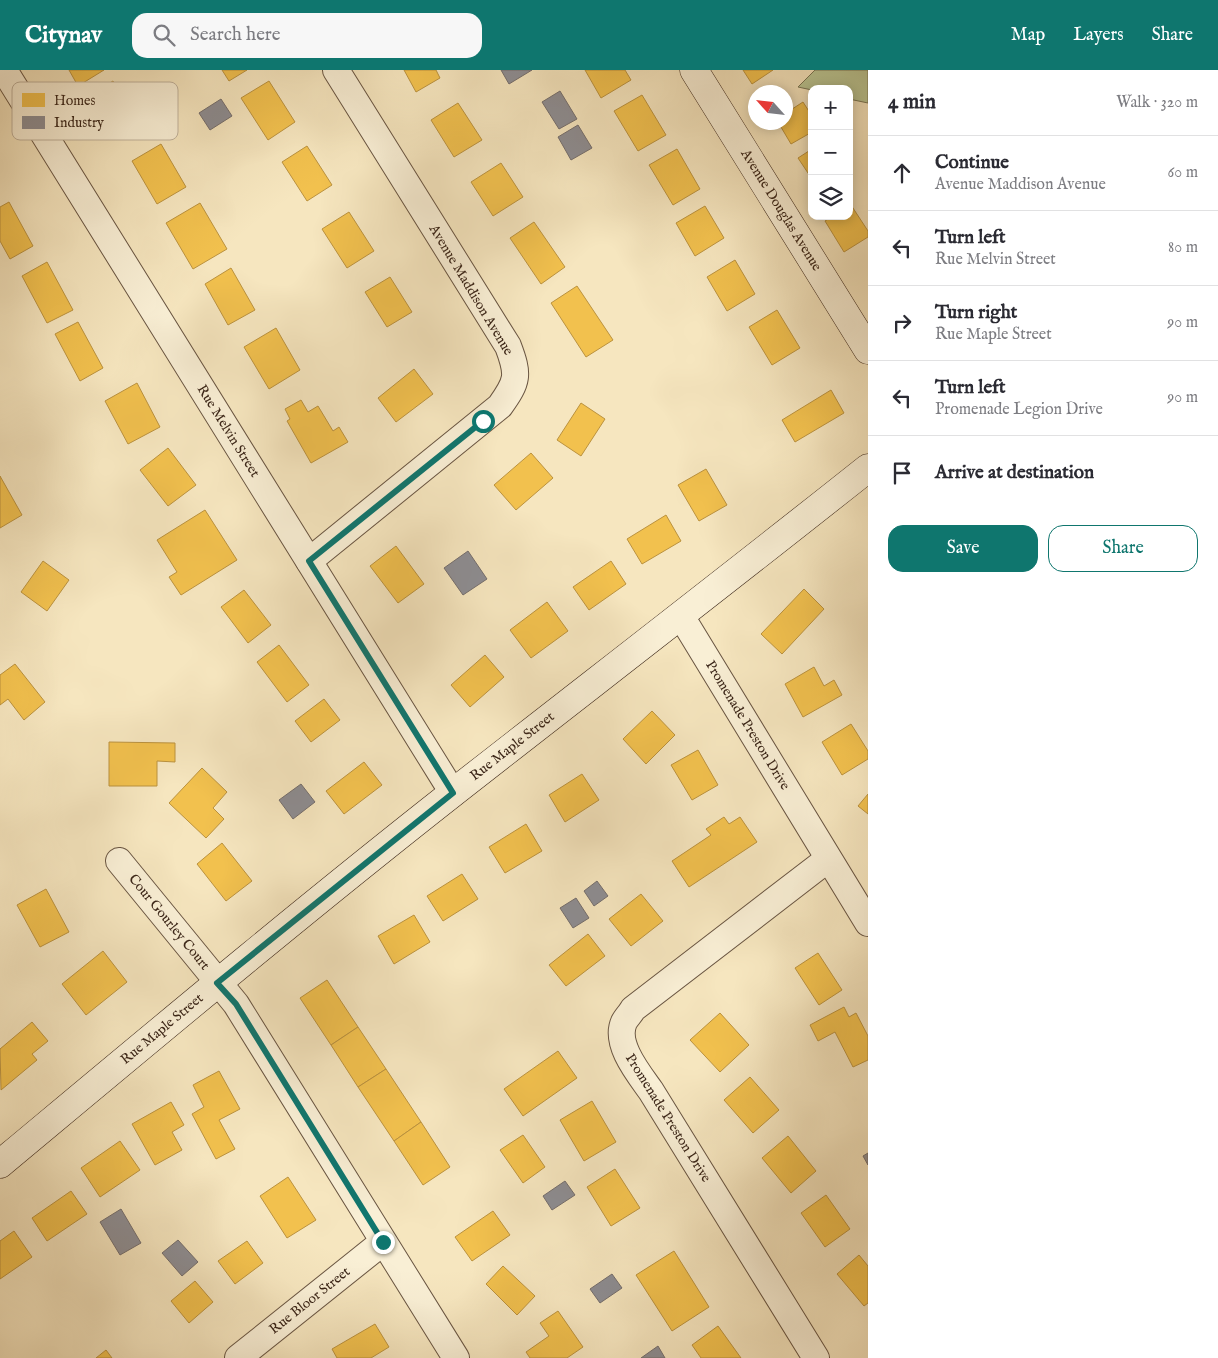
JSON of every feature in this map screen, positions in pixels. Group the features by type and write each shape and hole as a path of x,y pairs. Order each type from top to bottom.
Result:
{"street":[{"name":"Rue Melvin Street","path":"4,70 12,83"},
{"name":"Avenue Maddison Avenue","path":"309,561 500,406 513,388 516,367 508,346 336,70"},
{"name":"Avenue Douglas Avenue","path":"694,70 868,350"},
{"name":"Rue Melvin Street","path":"47,140 453,793"},
{"name":"Rue Maple Street","path":"0,1164 217,983 453,793 868,468"},
{"name":"Promenade Preston Drive","path":"681,616 868,922"},
{"name":"Promenade Preston Drive","path":"816,1358 630,1060 622,1039 624,1023 634,1009 828,859"},
{"name":"Cour Gourley Court","path":"119,861 236,1004 456,1358"},
{"name":"Rue Bloor Street","path":"238,1358 383,1242"}],"green space":[{"path":"815,70 868,70 868,103 853,100 853,85 808,85 808,89 798,87"}],"building: Homes":[{"path":"69,70 104,70 84,82 76,82"},
{"path":"222,70 247,70 229,81"},
{"path":"404,70 436,70 440,78 416,92"},
{"path":"585,70 625,70 631,80 601,98"},
{"path":"743,70 773,70 752,84"},
{"path":"269,81 295,122 268,140 241,98"},
{"path":"642,95 666,135 638,151 614,111"},
{"path":"803,102 808,110 808,134 791,144 783,130 793,130 793,108"},
{"path":"458,103 482,140 454,157 431,120"},
{"path":"161,144 186,187 157,204 132,161"},
{"path":"307,146 332,185 307,201 282,162"},
{"path":"677,149 700,189 673,205 649,165"},
{"path":"808,152 808,173 798,158"},
{"path":"501,163 523,197 493,216 471,182"},
{"path":"9,202 33,246 10,259 0,241 0,207"},
{"path":"200,203 227,249 193,269 166,223"},
{"path":"705,206 724,238 695,256 676,223"},
{"path":"853,208 868,231 868,237 844,252 825,221 853,220"},
{"path":"349,212 374,251 347,268 322,229"},
{"path":"534,222 565,267 541,284 510,238"},
{"path":"735,260 755,294 727,311 707,277"},
{"path":"47,262 73,310 47,323 22,276"},
{"path":"231,268 255,310 228,325 205,284"},
{"path":"390,277 412,312 387,327 365,292"},
{"path":"577,286 613,340 586,357 551,303"},
{"path":"777,310 800,348 772,365 749,327"},
{"path":"78,322 103,368 80,381 55,334"},
{"path":"276,328 300,370 269,389 244,347"},
{"path":"414,369 433,394 396,422 378,398"},
{"path":"137,383 160,427 128,444 105,401"},
{"path":"831,390 844,413 795,442 782,420"},
{"path":"301,400 308,412 318,406 333,431 339,427 348,442 311,463 287,421 290,419 285,409"},
{"path":"581,403 605,419 581,456 557,440"},
{"path":"168,448 196,485 168,506 140,470"},
{"path":"531,453 553,478 516,510 494,485"},
{"path":"706,469 727,505 699,521 678,485"},
{"path":"0,476 22,515 0,528"},
{"path":"205,510 237,560 181,595 169,577 177,572 157,540"},
{"path":"666,515 681,541 642,564 627,539"},
{"path":"396,546 424,584 398,603 370,566"},
{"path":"43,561 69,580 47,611 21,592"},
{"path":"611,561 626,584 589,610 573,587"},
{"path":"804,589 824,609 782,654 761,634"},
{"path":"244,590 271,625 248,643 221,607"},
{"path":"547,602 568,631 531,658 510,630"},
{"path":"279,645 309,685 287,702 257,662"},
{"path":"485,655 504,677 470,707 451,685"},
{"path":"15,664 45,702 24,720 8,699 0,705 0,675"},
{"path":"814,667 824,686 834,680 842,695 803,717 785,684"},
{"path":"324,699 340,720 311,742 295,721"},
{"path":"652,711 675,735 646,764 623,739"},
{"path":"851,724 868,751 868,759 842,775 822,742"},
{"path":"109,742 175,743 175,762 157,761 157,786 109,786"},
{"path":"698,750 718,785 692,800 671,765"},
{"path":"364,762 382,785 344,814 326,791"},
{"path":"202,768 227,792 213,808 224,819 206,838 169,803"},
{"path":"582,774 599,800 565,822 549,795"},
{"path":"868,794 868,814 858,806"},
{"path":"724,817 729,824 740,817 757,842 689,887 672,861 711,835 706,829"},
{"path":"526,824 542,851 505,873 489,847"},
{"path":"222,843 252,881 226,901 197,864"},
{"path":"462,874 478,899 443,921 427,896"},
{"path":"46,889 69,932 40,947 17,905"},
{"path":"641,894 663,921 631,946 609,919"},
{"path":"414,915 430,942 394,964 378,936"},
{"path":"588,934 605,956 566,986 549,965"},
{"path":"103,951 127,982 86,1015 62,984"},
{"path":"818,953 842,990 819,1005 795,968"},
{"path":"327,980 358,1027 331,1045 300,998"},
{"path":"844,1007 849,1017 856,1013 868,1036 868,1060 853,1067 835,1032 818,1041 810,1025"},
{"path":"720,1013 749,1045 720,1072 690,1040"},
{"path":"32,1022 48,1041 32,1054 37,1060 1,1090 0,1049"},
{"path":"358,1027 386,1069 358,1087 331,1045"},
{"path":"558,1051 577,1078 523,1116 504,1089"},
{"path":"386,1069 421,1122 394,1141 358,1087"},
{"path":"219,1071 240,1109 219,1120 235,1149 216,1159 192,1114 204,1107 193,1085"},
{"path":"750,1077 779,1110 753,1133 724,1100"},
{"path":"592,1101 616,1142 584,1161 560,1120"},
{"path":"171,1102 184,1125 172,1132 182,1150 155,1165 132,1124"},
{"path":"421,1122 450,1167 423,1185 394,1141"},
{"path":"523,1135 545,1167 523,1183 500,1150"},
{"path":"788,1136 816,1171 791,1193 762,1158"},
{"path":"120,1141 140,1170 100,1197 81,1168"},
{"path":"615,1169 640,1208 611,1226 587,1187"},
{"path":"288,1177 316,1220 287,1238 260,1196"},
{"path":"71,1191 87,1214 47,1241 32,1218"},
{"path":"826,1195 850,1229 825,1247 801,1213"},
{"path":"493,1211 510,1235 472,1261 455,1237"},
{"path":"14,1231 32,1257 0,1279 0,1241"},
{"path":"247,1241 263,1263 235,1284 218,1261"},
{"path":"674,1251 709,1307 672,1331 636,1275"},
{"path":"859,1255 868,1266 868,1303 864,1306 837,1274"},
{"path":"503,1266 535,1296 517,1315 486,1284"},
{"path":"195,1281 213,1302 189,1323 171,1301"},
{"path":"558,1311 583,1347 567,1358 530,1358 526,1352 549,1336 540,1323"},
{"path":"375,1324 389,1347 371,1358 337,1358 332,1349"},
{"path":"718,1326 741,1358 701,1358 692,1345"},
{"path":"106,1350 112,1358 96,1358"}],"building: Industry":[{"path":"501,70 532,70 509,84"},
{"path":"560,91 577,119 559,129 542,102"},
{"path":"221,99 232,116 210,130 199,113"},
{"path":"578,125 592,148 571,160 558,137"},
{"path":"468,551 487,579 463,595 444,568"},
{"path":"301,784 315,802 293,819 279,800"},
{"path":"597,881 608,896 594,906 584,891"},
{"path":"576,898 589,918 573,928 560,908"},
{"path":"868,1153 868,1165 863,1156"},
{"path":"565,1181 575,1195 552,1210 543,1196"},
{"path":"121,1209 141,1243 120,1255 100,1222"},
{"path":"178,1240 198,1262 182,1276 162,1253"},
{"path":"612,1274 622,1288 600,1303 590,1289"},
{"path":"658,1346 665,1358 641,1358"}],"route":[{"path":"383,1242 236,1004 217,983 453,793 309,561 483,421"}]}
